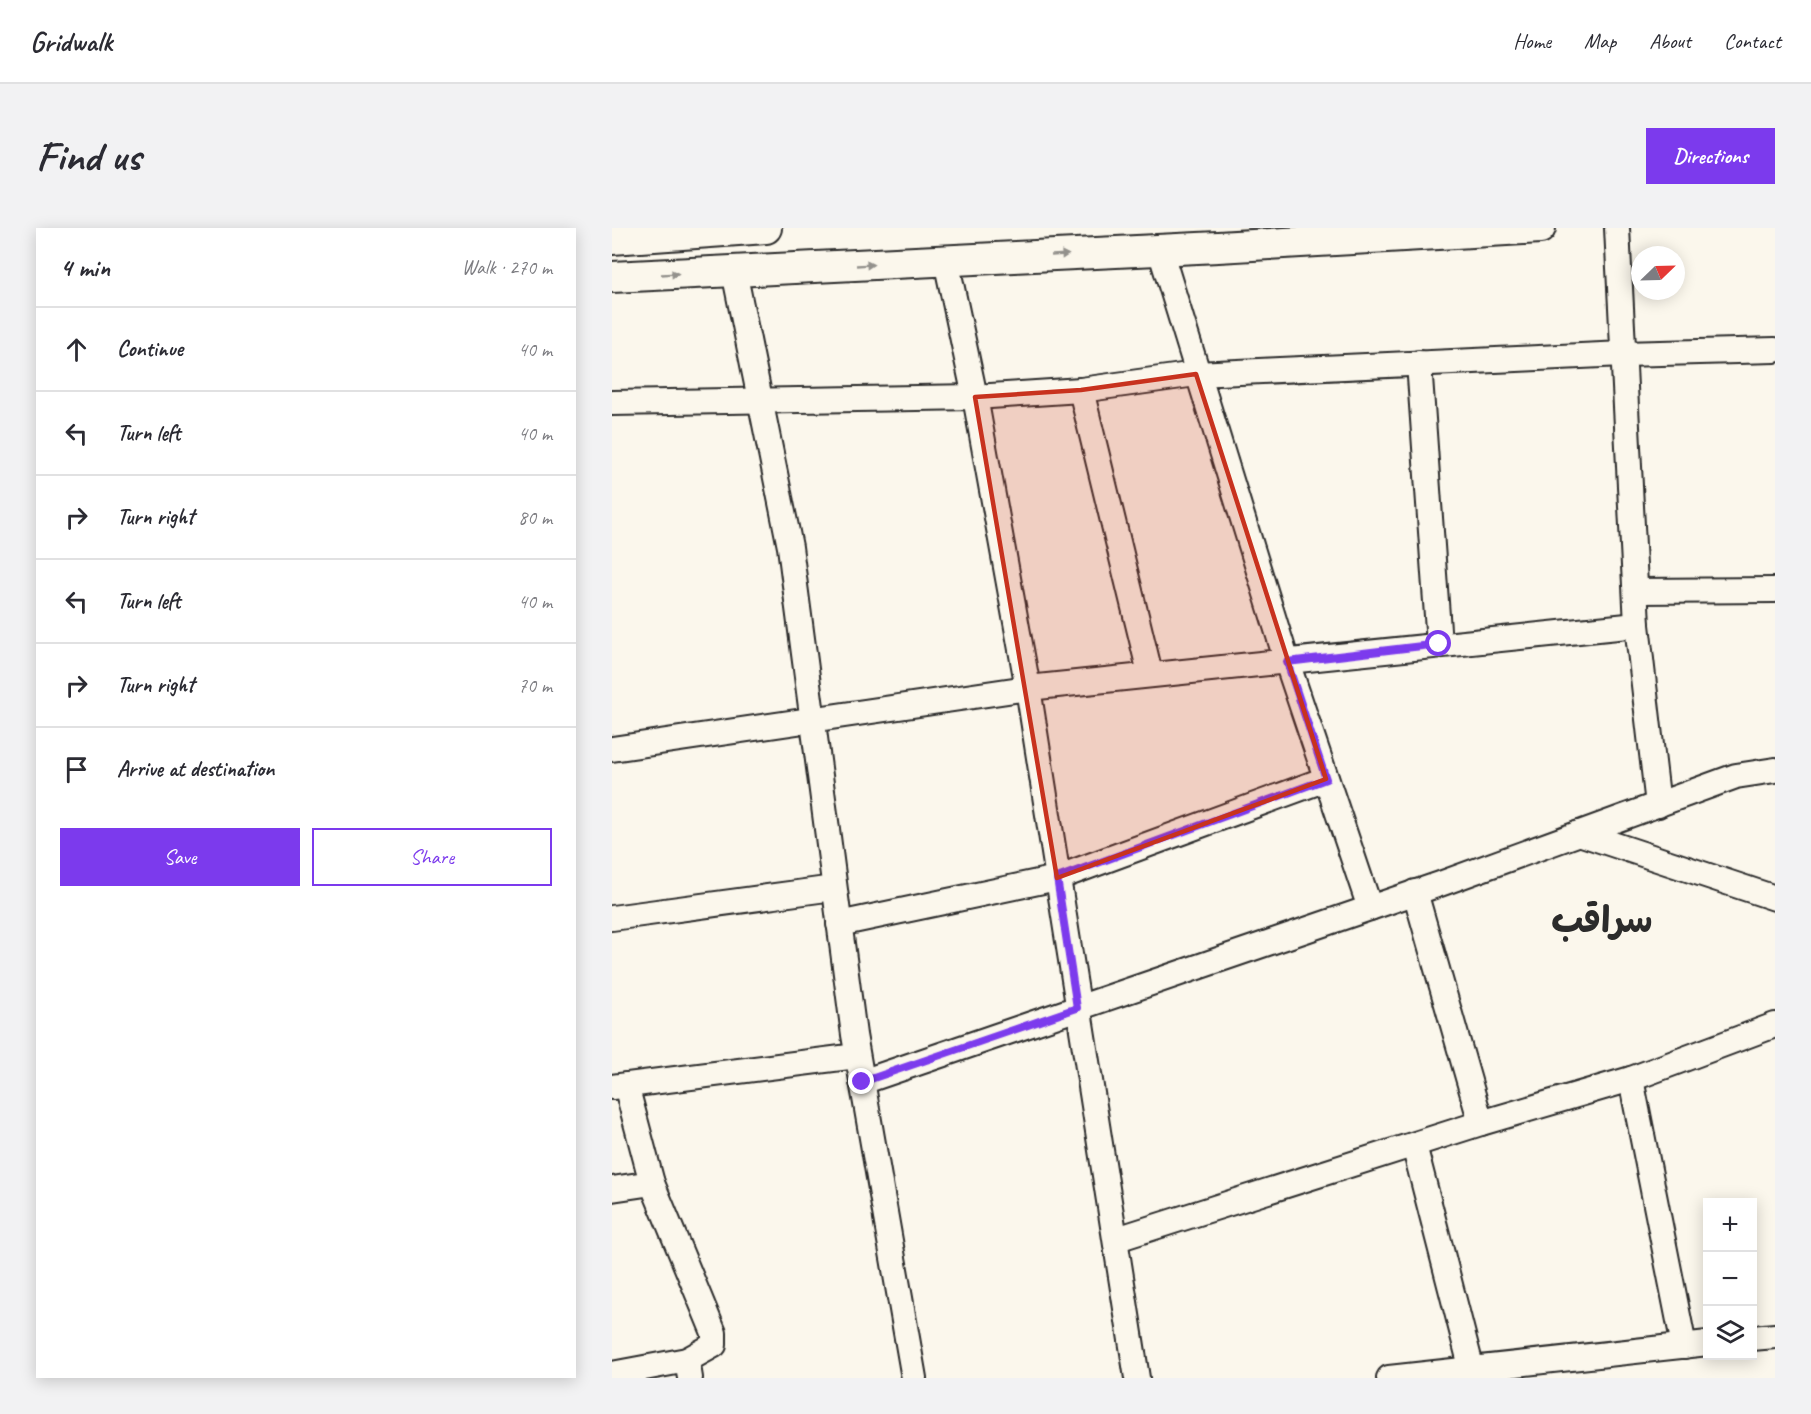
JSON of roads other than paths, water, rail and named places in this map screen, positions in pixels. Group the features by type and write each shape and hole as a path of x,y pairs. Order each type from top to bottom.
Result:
{"main road":[{"path":"612,239 672,230 766,228"},
{"path":"612,277 1160,250 1540,228"}],"street":[{"path":"1617,228 1637,626 1658,805"},
{"path":"1160,250 1196,374 1287,662 1370,908"},
{"path":"946,261 975,397 1028,687 1077,1008 1117,1239 1137,1378"},
{"path":"734,271 789,547 857,1056 914,1378"},
{"path":"612,403 975,397 1081,390 1196,374 1623,354 1775,350"},
{"path":"1419,363 1439,644"},
{"path":"1081,390 1150,673"},
{"path":"1636,591 1775,590"},
{"path":"612,749 812,717 1028,687 1150,673 1287,662 1439,644 1637,626"},
{"path":"862,1082 1370,908 1736,776 1775,770"},
{"path":"839,924 1057,878 1326,779"},
{"path":"1579,833 1775,898"},
{"path":"612,918 834,888"},
{"path":"1415,892 1481,1123"},
{"path":"1117,1239 1481,1123 1631,1079 1775,1025"},
{"path":"612,1374 688,1369 714,1345 714,1333 652,1183 619,1086 857,1056"},
{"path":"1631,1079 1684,1346"},
{"path":"1414,1145 1473,1373"},
{"path":"612,1189 652,1183"},
{"path":"1757,1338 1775,1336"},
{"path":"1389,1378 1473,1373 1703,1344"}],"district":[{"name":"سراقب","path":"1602,919"}]}
